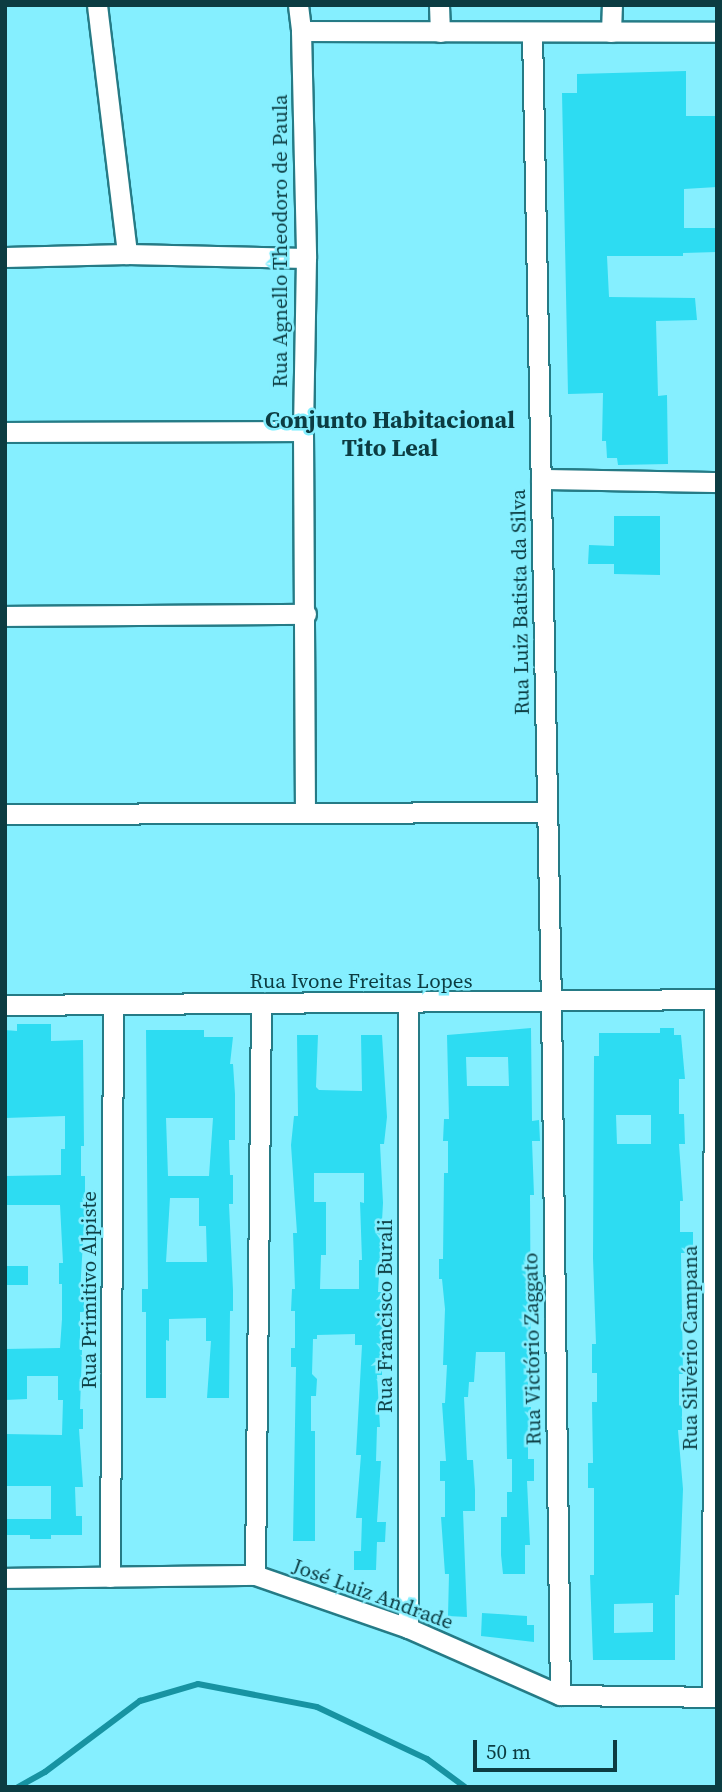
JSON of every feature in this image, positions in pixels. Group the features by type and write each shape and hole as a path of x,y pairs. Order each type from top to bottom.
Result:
{"street":[{"path":"97,5 127,254"},
{"name":"Rua Agnello Theodoro de Paula","path":"298,5 301,31 306,258 303,430 305,813"},
{"path":"439,5 440,32"},
{"path":"611,32 612,5"},
{"path":"301,31 717,32"},
{"name":"Rua Luiz Batista da Silva","path":"532,32 551,1003"},
{"path":"5,257 127,254 306,258"},
{"path":"5,432 303,430"},
{"path":"541,479 717,482"},
{"path":"5,616 306,614"},
{"path":"5,814 547,811"},
{"name":"Rua Ivone Freitas Lopes","path":"5,1005 551,1003 715,999"},
{"name":"Rua Silvério Campana","path":"714,1697 715,999"},
{"name":"Rua Francisco Burali","path":"408,1003 408,1628"},
{"name":"Rua Victório Zaggato","path":"551,1003 560,1695"},
{"name":"Rua Primitivo Alpiste","path":"110,1577 113,1004"},
{"path":"256,1575 261,1004"},
{"name":"José Luiz Andrade","path":"5,1578 256,1575 408,1628 560,1695 714,1697"}],"building":[{"path":"686,71 686,116 717,116 717,187 684,189 684,228 717,228 717,252 683,253 683,256 607,256 609,297 695,298 697,320 656,321 658,396 667,395 668,464 618,465 617,458 607,458 606,441 602,441 603,393 568,394 562,93 577,93 577,74"},
{"path":"614,516 660,516 660,575 614,574 614,564 588,564 589,545 614,546"},
{"path":"17,1024 51,1024 51,1041 83,1040 84,1146 81,1146 81,1176 85,1176 85,1207 80,1293 84,1293 84,1312 80,1312 80,1409 83,1409 83,1429 79,1429 83,1487 75,1487 76,1516 82,1516 82,1535 51,1535 51,1539 30,1539 30,1535 5,1535 5,1519 51,1519 51,1486 5,1486 5,1434 62,1435 63,1400 58,1400 58,1376 27,1376 27,1399 5,1400 5,1349 60,1348 62,1319 62,1284 59,1284 59,1263 63,1263 60,1205 5,1205 5,1176 61,1175 61,1149 65,1149 65,1116 5,1118 5,1030 17,1031"},
{"path":"531,1028 532,1121 539,1120 540,1141 532,1141 534,1195 530,1195 531,1367 528,1367 528,1407 531,1407 531,1427 528,1427 528,1459 534,1459 534,1481 527,1481 530,1545 525,1545 525,1574 503,1574 501,1517 507,1517 507,1492 512,1492 512,1459 507,1459 505,1352 476,1352 474,1382 469,1382 468,1397 464,1397 467,1460 473,1460 475,1490 475,1511 463,1511 467,1617 448,1616 449,1574 445,1574 441,1517 445,1517 445,1481 440,1481 440,1461 446,1461 442,1403 445,1403 447,1365 443,1365 445,1309 442,1279 439,1279 439,1259 443,1259 444,1173 448,1173 448,1141 443,1141 444,1119 449,1119 447,1035","holes":["466,1057 508,1057 509,1086 467,1086"]},
{"path":"660,1028 674,1028 674,1035 681,1035 685,1079 679,1079 679,1114 684,1114 685,1144 679,1144 683,1201 680,1201 680,1232 693,1232 693,1253 681,1253 683,1374 679,1374 682,1430 678,1430 683,1489 679,1595 675,1595 675,1660 593,1660 590,1575 594,1575 594,1488 588,1488 588,1463 593,1463 592,1402 597,1402 597,1373 592,1373 592,1344 596,1344 593,1258 594,1056 599,1056 599,1033 660,1033","holes":["616,1115 651,1115 651,1144 617,1144","653,1603 653,1632 614,1633 614,1604"]},
{"path":"146,1030 204,1030 204,1037 233,1037 230,1064 233,1064 235,1094 235,1140 229,1140 230,1175 233,1175 233,1204 229,1204 233,1311 230,1311 229,1398 207,1398 211,1341 206,1341 206,1318 169,1319 169,1341 166,1340 166,1398 146,1398 146,1312 142,1312 142,1289 148,1289","holes":["166,1118 213,1118 209,1176 168,1176","170,1198 199,1198 199,1226 206,1226 207,1262 166,1262"]},
{"path":"297,1035 318,1035 316,1087 319,1090 362,1091 361,1035 382,1035 387,1117 384,1144 380,1144 383,1203 378,1292 382,1292 382,1316 387,1316 386,1337 382,1337 382,1375 377,1375 380,1427 377,1427 376,1461 381,1461 377,1522 386,1522 385,1542 377,1542 376,1570 354,1570 354,1551 361,1551 362,1518 356,1518 361,1455 356,1455 362,1345 355,1345 355,1334 317,1335 317,1339 313,1339 312,1374 317,1379 316,1396 311,1396 311,1431 315,1431 315,1541 293,1541 296,1367 291,1367 291,1348 295,1348 295,1311 291,1311 292,1289 295,1289 293,1233 297,1233 291,1145 294,1116 298,1116","holes":["314,1173 364,1173 364,1203 360,1202 362,1260 359,1260 359,1289 320,1289 321,1255 326,1255 326,1202 314,1202"]},
{"path":"5,1266 28,1266 28,1285 5,1285"},
{"path":"482,1613 527,1616 527,1625 534,1625 534,1642 481,1636"}],"waterway":[{"path":"18,1787 45,1772 140,1701 198,1684 317,1707 427,1759 465,1787"}],"district":[{"name":"Conjunto Habitacional Tito Leal","path":"390,434"}]}
